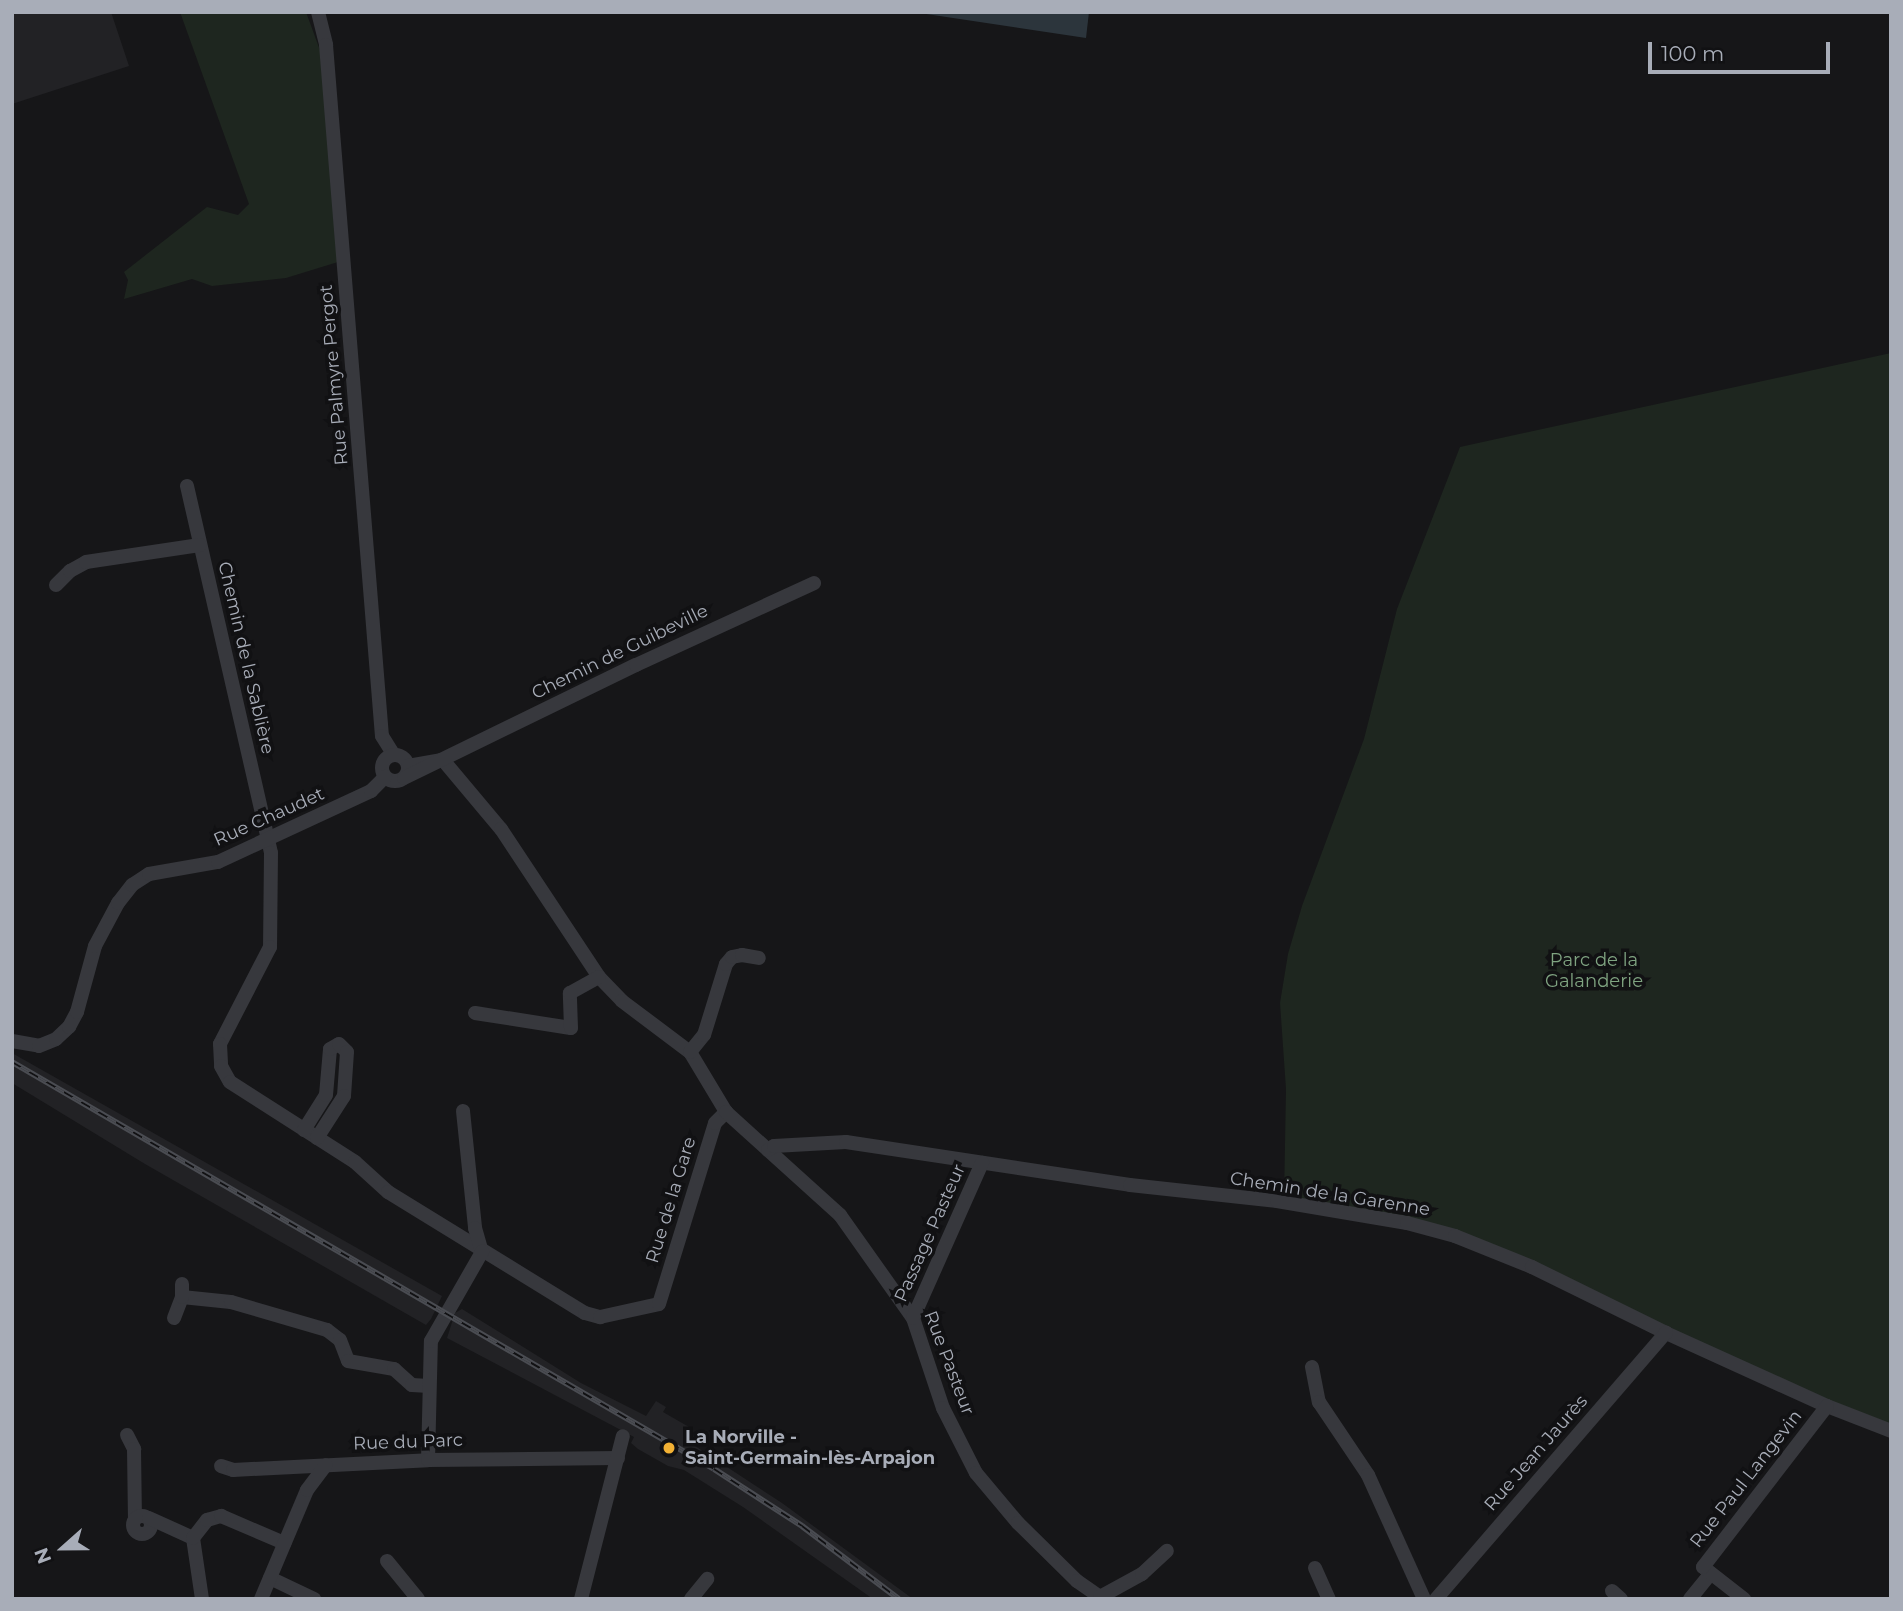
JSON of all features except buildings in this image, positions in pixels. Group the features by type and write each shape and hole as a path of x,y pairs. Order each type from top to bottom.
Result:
{"street":[{"name":"Rue Palmyre Pergot","path":"317,12 326,45 382,736 389,758"},
{"name":"Chemin de la Sablière","path":"187,486 268,839 270,947 223,1035 220,1055 230,1082 355,1163 388,1192 482,1252 501,1260 592,1316 612,1316 659,1304"},
{"path":"56,585 70,571 86,562 200,545"},
{"name":"Chemin de Guibeville","path":"443,760 648,659 814,583"},
{"path":"406,772 405,759 389,758 382,769 385,777 392,781 406,772 443,760 501,829 598,977 622,1001 691,1052 726,1112"},
{"name":"Rue Chaudet","path":"12,1041 39,1045 56,1039 69,1027 76,1013 95,946 118,903 132,885 149,874 218,862 371,792 385,777"},
{"path":"691,1052 704,1035 726,964 732,957 742,955 759,958"},
{"path":"475,1013 571,1028 570,993 598,977"},
{"path":"303,1130 326,1095 330,1049 339,1044 347,1052 344,1096 317,1138"},
{"path":"428,1460 431,1341 482,1252 475,1228 463,1111"},
{"name":"Rue Pasteur","path":"726,1112 840,1215 913,1318 943,1408 976,1473 1018,1523 1077,1581 1102,1598"},
{"name":"Rue de la Gare","path":"659,1304 715,1123 726,1112"},
{"name":"Chemin de la Garenne","path":"768,1150 774,1146 846,1142 982,1163 1283,1202 1407,1223 1455,1236 1532,1267 1666,1333 1891,1432"},
{"name":"Passage Pasteur","path":"913,1318 982,1163"},
{"path":"174,1318 182,1290 231,1302 327,1330 340,1340 348,1361 394,1369 412,1385 429,1386"},
{"name":"Rue Jean Jaurès","path":"1436,1599 1666,1333"},
{"path":"1312,1367 1319,1402 1368,1475 1424,1599"},
{"name":"Rue Paul Langevin","path":"1744,1599 1703,1567 1827,1406"},
{"path":"127,1435 134,1449 142,1519 193,1538"},
{"path":"581,1599 623,1436"},
{"name":"Rue du Parc","path":"221,1466 233,1470 428,1460 618,1458"},
{"path":"261,1599 307,1490 326,1465"},
{"path":"202,1599 193,1538 207,1520 221,1516 284,1543"},
{"path":"1102,1598 1142,1574 1167,1551"},
{"path":"387,1561 418,1599"},
{"path":"1315,1568 1329,1599"},
{"name":"Rue Paul Langevin","path":"1690,1599 1711,1573"},
{"path":"270,1578 314,1599"},
{"path":"691,1599 707,1579"}],"shaded area":[{"path":"12,12 111,12 129,66 12,104"},
{"path":"913,12 1089,12 1086,38"},
{"path":"12,1053 442,1296 431,1319 426,1325 145,1164 12,1083"},
{"path":"462,1309 581,1383 646,1416 656,1401 666,1407 663,1412 689,1427 684,1437 692,1444 782,1503 913,1599 873,1599 743,1507 684,1470 668,1466 638,1449 631,1443 634,1437 447,1338 455,1313"}],"green space":[{"path":"180,12 306,12 321,53 338,262 286,278 212,286 192,279 124,299 128,280 124,272 207,207 238,215 249,204"},
{"name":"Parc de la Galanderie","path":"1891,353 1891,1430 1455,1235 1284,1199 1286,1089 1280,1003 1288,954 1302,906 1364,739 1397,609 1460,447"}],"railway":[{"path":"12,1062 714,1469 802,1526 899,1599"}],"place":[{"name":"La Norville - Saint-Germain-lès-Arpajon","path":"669,1448"}]}
